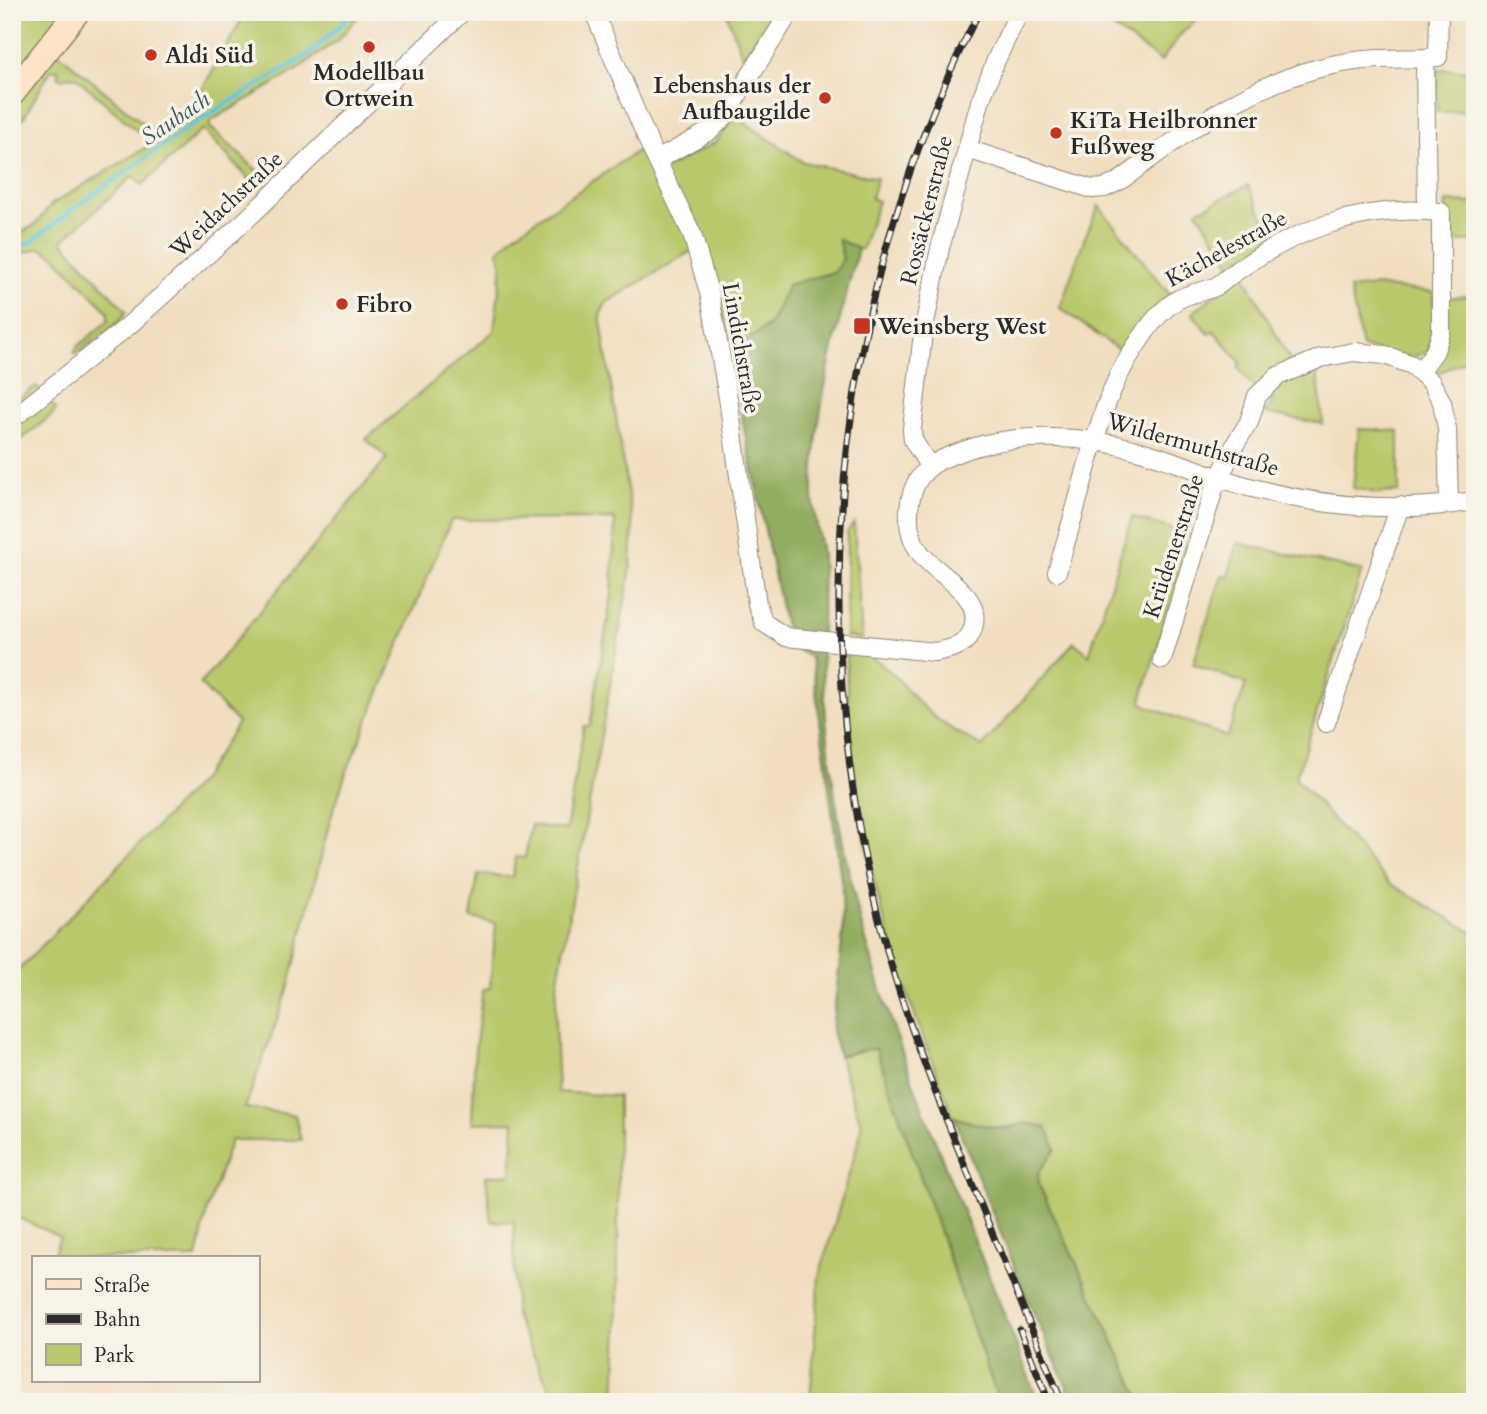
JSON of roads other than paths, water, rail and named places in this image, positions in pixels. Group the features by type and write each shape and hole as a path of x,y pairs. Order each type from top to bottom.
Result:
{"street":[{"path":"12,94 77,12"},
{"name":"Weidachstraße","path":"12,419 127,327 247,219 462,12"},
{"name":"Lindichstraße","path":"594,12 657,160 692,234 710,296 728,398 757,604 764,623 786,637 935,652 957,648 972,633 976,616 970,599 918,551 909,530 910,495 918,478 929,466"},
{"path":"657,160 711,130 724,117 790,12"},
{"name":"Rossäckerstraße","path":"929,466 913,440 912,429 931,285 980,102 1019,12"},
{"path":"967,149 1092,189 1105,187 1121,180 1218,110 1284,79 1355,61 1438,57 1439,12"},
{"path":"1420,372 1435,351 1441,333 1441,212 1427,211 1425,58"},
{"name":"Kächelestraße","path":"1057,572 1099,421 1128,356 1152,322 1177,300 1217,286 1256,257 1293,237 1363,214 1401,210 1427,211"},
{"name":"Krüdenerstraße","path":"1162,660 1219,477 1249,422 1257,396 1278,376 1321,358 1354,352 1385,355 1412,365 1431,382 1442,402 1447,429 1449,504"},
{"name":"Wildermuthstraße","path":"929,466 949,455 982,445 1031,438 1095,442 1132,448 1247,486 1314,502 1378,508 1475,501"},
{"path":"1326,723 1400,506"}],"waterway":[{"name":"Saubach","path":"12,248 30,243 74,208 195,123 308,55 354,12"}],"railway":[{"path":"979,12 928,123 889,238 861,355 845,474 839,595 844,716 861,836 896,981 944,1114 1062,1402"},
{"path":"1020,1330 1049,1402"}],"place":[{"name":"Modellbau Ortwein","path":"369,47"},
{"name":"Aldi Süd","path":"151,55"},
{"name":"Lebenshaus der Aufbaugilde","path":"825,98"},
{"name":"KiTa Heilbronner Fußweg","path":"1056,133"},
{"name":"Fibro","path":"342,304"},
{"name":"Weinsberg West","path":"862,326"}]}
